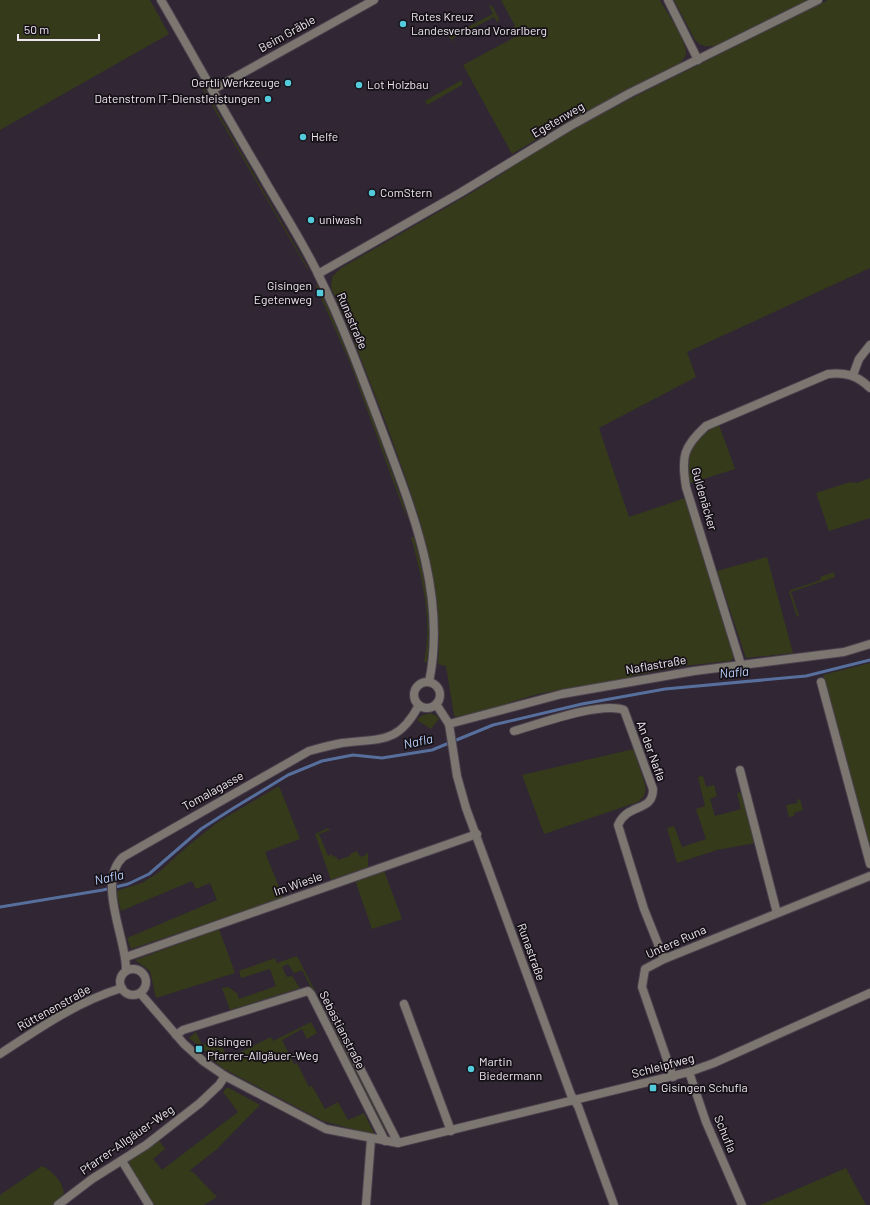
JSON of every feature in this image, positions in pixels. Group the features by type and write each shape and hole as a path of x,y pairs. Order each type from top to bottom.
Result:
{"street":[{"name":"Runastraße","path":"162,0 318,274 343,328 367,389 406,495 423,550 432,595 434,629 432,666 429,682"},
{"name":"Beim Gräble","path":"212,90 374,0"},
{"path":"668,0 698,60"},
{"name":"Egetenweg","path":"318,274 460,193 570,126 630,93 818,0"},
{"path":"870,345 859,359 853,375 870,388"},
{"name":"Guldenäcker","path":"741,665 686,487 682,466 684,453 692,438 706,426 828,374 846,373 853,375"},
{"name":"Naflastraße","path":"449,724 562,694 694,671 844,652 870,644"},
{"path":"429,682 439,689 440,697 436,704 428,708 419,705 414,698 414,690 420,683 429,682"},
{"path":"822,682 870,864"},
{"name":"Runastraße","path":"436,704 449,724 457,776 528,980 574,1100 578,1106 614,1205"},
{"name":"Tomalagasse","path":"126,970 126,957 120,940 114,900 113,881 116,864 132,850 309,751 342,743 376,741 390,737 404,727 419,705"},
{"name":"An der Nafla","path":"514,731 580,713 608,708 624,710 653,789 653,796 648,803 628,812 622,817 618,826 644,909 664,959"},
{"path":"740,770 777,913"},
{"name":"Im Wiesle","path":"126,957 477,834"},
{"name":"Untere Runa","path":"673,1077 642,988 645,969 664,959 870,876"},
{"path":"126,970 139,970 145,975 145,987 140,993 132,995 122,988 120,980 126,970"},
{"name":"Rüttenenstraße","path":"0,1054 76,1008 107,993 122,988"},
{"name":"Sebastianstraße","path":"176,1036 183,1030 308,991 311,994 385,1141"},
{"path":"140,993 176,1036 203,1061 224,1076 326,1130 371,1139 366,1205"},
{"name":"Schleipfweg","path":"371,1139 398,1143 673,1077 714,1063 870,993"},
{"path":"327,1003 398,1143"},
{"path":"404,1004 451,1131"},
{"name":"Schufla","path":"688,1072 706,1122 742,1205"},
{"name":"Pfarrer-Allgäuer-Weg","path":"58,1205 92,1180 122,1161 200,1103 219,1085 224,1076"},
{"path":"122,1161 149,1205"}],"green space":[{"path":"0,0 150,0 169,34 0,130"},
{"path":"501,0 660,0 684,42 686,54 683,60 676,66 566,122 512,154 463,65 515,37 511,29 515,26"},
{"path":"674,0 809,0 723,43 704,46 695,40"},
{"path":"828,0 870,0 870,268 687,352 696,377 599,428 629,517 685,498 734,658 730,661 683,666 631,676 631,678 538,694 511,702 505,706 456,717 454,715 446,666 438,664 439,633 437,603 426,543 408,484 387,426 353,339 331,288 332,277 341,268 468,195 505,172 516,163 572,130 630,99"},
{"path":"489,5 493,7 499,19 498,23 494,17 452,39 456,46 447,34 447,30 450,36 493,14"},
{"path":"462,80 462,85 427,105 425,101"},
{"path":"199,83 201,83 309,272"},
{"path":"315,284 318,286 353,366 403,503 408,522 350,363"},
{"path":"719,425 735,469 688,484 687,464 688,455 691,448 702,435"},
{"path":"870,478 870,518 829,531 816,493 850,482 857,483"},
{"path":"411,537 414,537 425,583 429,631 427,662 424,662 427,631 425,599"},
{"path":"767,557 793,653 746,658 717,571"},
{"path":"834,572 835,577 791,592 799,616 797,617 789,592 821,580 820,577"},
{"path":"870,663 870,848 823,675"},
{"path":"430,713 437,716 439,719 431,729 417,720 421,716"},
{"path":"634,749 646,788 644,796 638,802 544,834 522,775"},
{"path":"703,776 706,787 714,785 717,796 710,799 715,816 741,809 737,793 743,792 755,843 717,850 677,863 667,828 674,826 682,847 706,839 696,809 705,806 698,777"},
{"path":"279,786 300,839 265,852 283,897 131,949 127,938 217,900 210,883 196,889 192,881 121,911 116,891 142,883 158,873 189,845 218,822"},
{"path":"800,799 803,810 794,813 794,816 789,817 786,805 798,803 797,800"},
{"path":"328,828 330,830 319,834 328,856 332,854 333,857 336,856 338,860 350,856 350,854 357,851 360,857 366,855 368,852 368,867 331,880 315,834"},
{"path":"384,871 402,919 372,929 355,880"},
{"path":"219,929 235,973 156,998 150,971 135,960"},
{"path":"297,956 388,1131 386,1132 302,970 294,973 288,964 282,967 287,977 292,976 300,988 230,1010 222,988 228,987 237,993 239,999 276,986 270,969 241,978 239,971 275,958 277,963"},
{"path":"311,1022 317,1033 307,1039 302,1029 282,1040 294,1064 297,1063 309,1087 312,1086 325,1109 338,1102 348,1120 364,1113 375,1135 323,1121 224,1069 210,1058 209,1054 189,1038 196,1032 202,1045 218,1039 228,1058 271,1037 273,1041"},
{"path":"226,1088 229,1088 260,1105 217,1149 189,1171 193,1172 217,1197 204,1205 154,1205 128,1167 129,1161 158,1139 165,1149 153,1159 162,1170 238,1112 223,1092"},
{"path":"42,1166 50,1171 61,1183 64,1193 63,1197 53,1205 0,1205 0,1195"},
{"path":"846,1168 866,1205 760,1205"}],"waterway":[{"name":"Nafla","path":"0,907 103,890 128,884 149,874 201,829 232,809 288,775 322,761 353,755 382,758 432,750 493,725 582,704 665,689 806,676 870,660"}],"place":[{"name":"Rotes Kreuz Landesverband Vorarlberg","path":"403,24"},
{"name":"Oertli Werkzeuge","path":"288,83"},
{"name":"Lot Holzbau","path":"359,85"},
{"name":"Datenstrom IT-Dienstleistungen","path":"268,99"},
{"name":"Helfe","path":"303,137"},
{"name":"ComStern","path":"372,193"},
{"name":"uniwash","path":"311,220"},
{"name":"Gisingen Egetenweg","path":"320,293"},
{"name":"Gisingen Pfarrer-Allgäuer-Weg","path":"199,1049"},
{"name":"Martin Biedermann","path":"471,1069"},
{"name":"Gisingen Schufla","path":"653,1088"}]}
